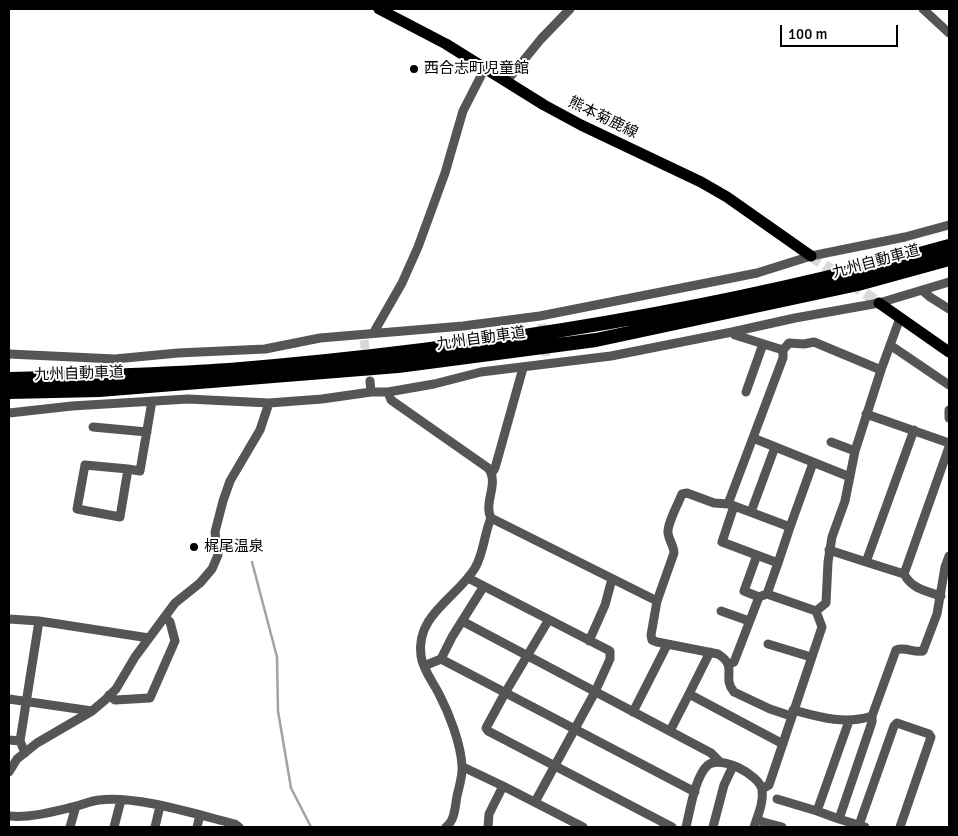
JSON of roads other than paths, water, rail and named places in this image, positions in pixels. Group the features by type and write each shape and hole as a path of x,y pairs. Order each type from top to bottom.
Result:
{"highway":[{"name":"九州自動車道","path":"9,378 111,376 228,370 402,352 598,325 778,289 949,246"},
{"name":"九州自動車道","path":"9,392 99,390 398,366 596,340 858,284 949,259"}],"main road":[{"name":"熊本菊鹿線","path":"379,9 446,44 544,105 581,125 701,182 727,197 811,256"},
{"path":"880,303 949,352"}],"street":[{"path":"506,82 541,39 570,9"},
{"path":"923,9 949,33"},
{"path":"367,335 402,283 418,247 445,173 463,111 485,68"},
{"path":"9,354 115,359 266,348 320,338 541,320 757,273 811,256 905,237 949,225"},
{"path":"9,413 72,406 188,399 269,403 322,399 371,392 388,392 434,384 481,372 523,368 547,360 611,356 795,318 880,303 949,282"},
{"path":"922,290 949,310"},
{"path":"816,611 826,604 829,550 844,501 855,450 866,414 900,318"},
{"path":"732,332 783,350"},
{"path":"778,563 722,542 731,505 753,438 783,358 783,350 790,343 804,344 814,342 881,370"},
{"path":"746,392 763,344"},
{"path":"890,345 949,385"},
{"path":"523,368 492,473 489,515 493,520 657,601"},
{"path":"370,381 371,392"},
{"path":"388,392 391,400 492,473"},
{"path":"128,469 120,517 77,509 85,465 128,469 140,471 152,401"},
{"path":"9,772 17,759 37,743 92,711 116,689 135,657 175,603 200,583 212,569 218,555 215,532 223,501 230,481 260,430 269,403"},
{"path":"949,410 949,418"},
{"path":"866,414 949,442"},
{"path":"93,427 147,432"},
{"path":"866,562 914,430"},
{"path":"753,438 850,477"},
{"path":"832,442 855,450"},
{"path":"751,512 775,447"},
{"path":"904,574 949,448"},
{"path":"730,664 734,662 749,622 778,563 813,463"},
{"path":"790,527 731,505 714,503 686,493 682,494 668,530 669,538 674,546 674,553 657,601 651,629 652,640 667,645 710,652 726,659 730,664 730,687 734,692 770,709 848,721 872,716"},
{"path":"446,827 454,817 463,767 449,716 424,666 421,656 421,645 429,619 468,578 476,566 491,518"},
{"path":"829,550 879,568 904,574 909,583 917,588 941,596"},
{"path":"757,555 744,591 816,611"},
{"path":"839,819 872,722 872,716 896,650 901,648 916,652 923,651 946,583 949,556"},
{"path":"468,578 548,621 610,651 610,659 595,692 535,802"},
{"path":"589,641 605,605 612,579"},
{"path":"424,666 441,659 452,637 484,586"},
{"path":"721,611 749,622"},
{"path":"762,789 769,785 822,627 816,611"},
{"path":"110,695 115,700 150,698 175,642 170,622 165,617"},
{"path":"9,619 39,621 149,638"},
{"path":"25,753 20,741 39,621"},
{"path":"462,621 711,753 718,761 755,777 762,789 762,800 756,823 763,822 782,827"},
{"path":"548,621 486,728 488,731 672,827"},
{"path":"768,644 812,657"},
{"path":"633,712 667,645"},
{"path":"670,732 710,652"},
{"path":"441,659 695,792"},
{"path":"689,694 783,744"},
{"path":"9,699 92,711"},
{"path":"817,811 848,721"},
{"path":"777,799 862,826 894,726 897,723 929,734 931,737 900,827"},
{"path":"9,740 20,741"},
{"path":"686,827 701,774 708,765 718,761"},
{"path":"713,827 724,785 733,766"},
{"path":"463,767 583,827"},
{"path":"488,827 489,814 503,786"},
{"path":"9,816 26,816 97,800 120,800 200,815 235,824 239,827"},
{"path":"114,827 120,800"},
{"path":"70,827 76,806"},
{"path":"155,827 160,806"},
{"path":"196,827 200,815"},
{"path":"650,827 655,819"}],"waterway":[{"path":"252,562 277,657 278,711 291,788 311,827"}],"tunnel":[{"path":"811,256 879,303"},
{"path":"542,324 546,356"},
{"path":"364,340 370,381"}],"place":[{"name":"西合志町児童館","path":"414,69"},
{"name":"梶尾温泉","path":"194,547"}]}
